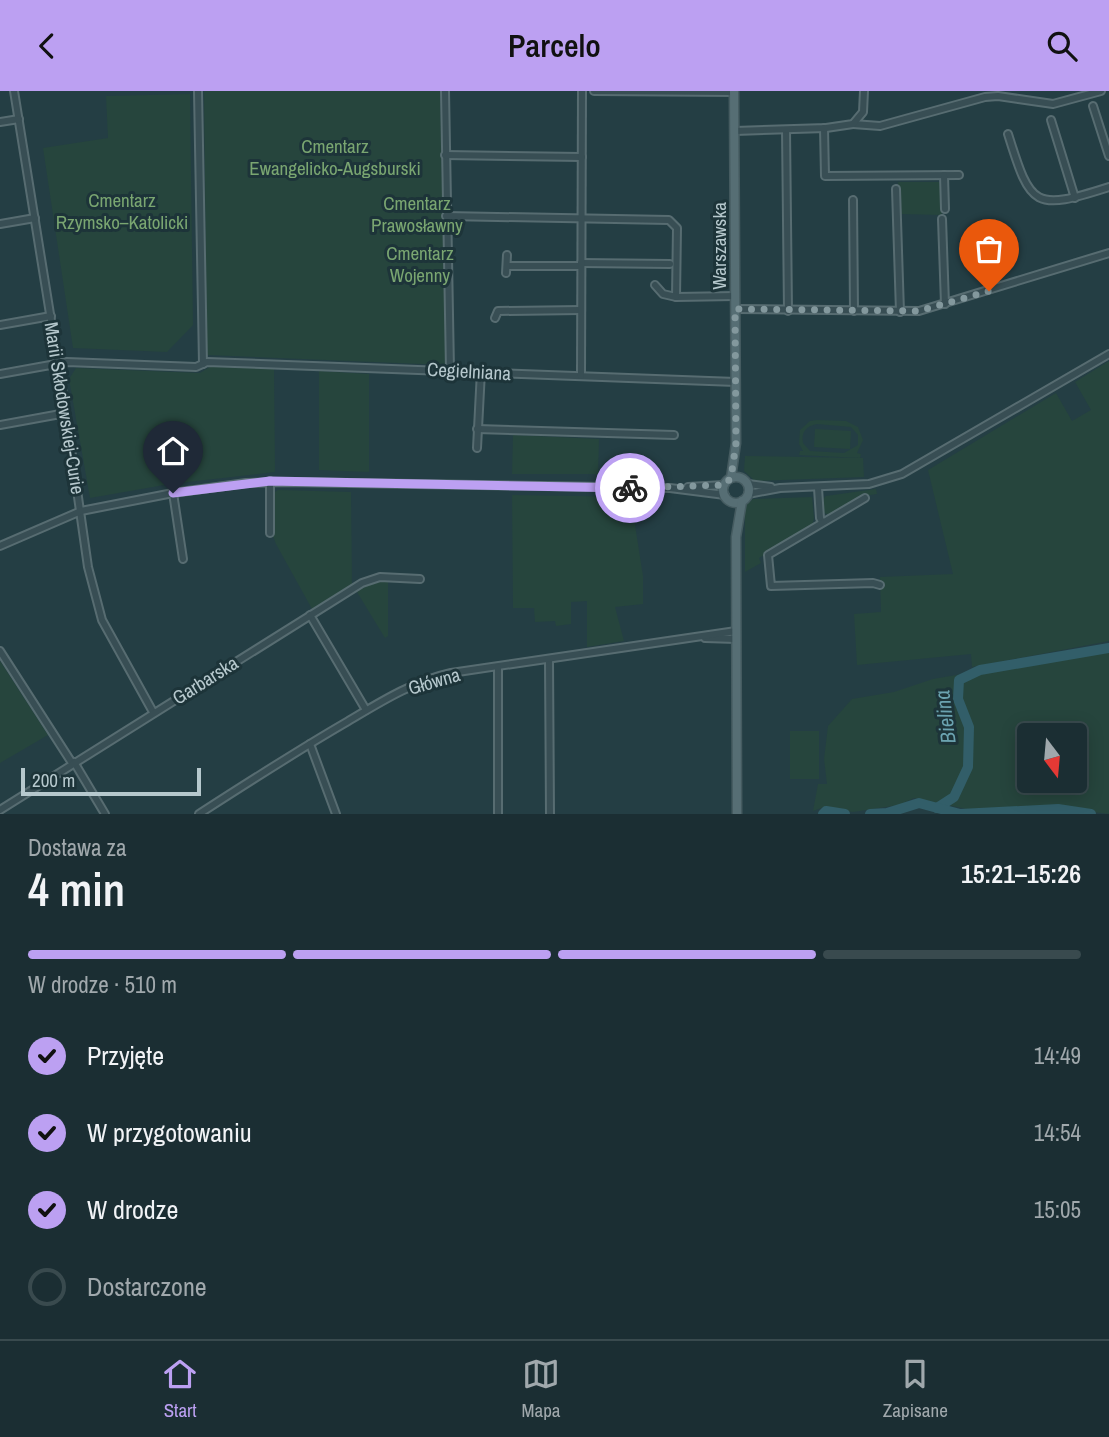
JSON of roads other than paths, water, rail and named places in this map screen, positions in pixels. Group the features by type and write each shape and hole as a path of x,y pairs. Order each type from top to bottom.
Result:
{"main road":[{"name":"Warszawska","path":"734,91 736,443 741,478"},
{"name":"Warszawska","path":"731,478 736,443"},
{"path":"736,537 741,502 748,494 748,484 741,478 731,478 724,485 724,495 732,502 741,502"},
{"path":"732,502 736,537 737,814"}],"street":[{"name":"Marii Skłodowskiej-Curie","path":"14,91 88,567 102,621 153,712"},
{"path":"198,91 203,364"},
{"path":"445,91 450,370"},
{"path":"581,376 582,91"},
{"path":"594,91 734,91"},
{"path":"864,91 863,112 871,127"},
{"path":"735,131 824,128 853,124 871,127 985,97 1023,95 1059,103 1101,91"},
{"path":"1093,106 1109,156"},
{"path":"853,124 863,112"},
{"path":"0,122 19,119"},
{"path":"1051,120 1075,198"},
{"path":"824,128 825,176 958,175"},
{"path":"786,130 788,311"},
{"path":"1008,134 1024,184 1031,194 1049,200 1075,198 1109,187"},
{"path":"445,155 582,157"},
{"path":"944,175 946,209"},
{"path":"896,189 900,312"},
{"path":"853,200 854,311"},
{"path":"446,215 663,219 674,224 677,229 676,297"},
{"path":"0,224 35,218"},
{"path":"942,219 945,304"},
{"path":"735,309 919,311 1109,253"},
{"path":"507,255 507,269 581,264 670,264"},
{"path":"655,285 663,294 676,297 735,296"},
{"path":"495,318 498,311 581,310"},
{"path":"0,325 51,316"},
{"path":"748,484 780,488 818,488 869,484 902,474 1109,354"},
{"name":"Cegielniana","path":"0,374 58,363 196,367 207,362 736,382"},
{"path":"477,449 481,371"},
{"path":"0,425 66,413"},
{"path":"477,429 674,435"},
{"path":"0,545 80,511 173,493 270,481 670,488 724,485"},
{"path":"270,481 270,533"},
{"path":"670,488 724,495"},
{"path":"748,494 780,488"},
{"path":"818,488 822,523"},
{"path":"173,493 183,558"},
{"path":"865,498 768,555 771,586 873,583 880,586"},
{"name":"Garbarska","path":"0,810 368,580 380,577 420,579"},
{"path":"310,615 366,710"},
{"name":"Główna","path":"201,813 366,710 423,680 699,638 736,635"},
{"path":"0,652 105,814"},
{"path":"550,660 550,814"},
{"path":"498,667 498,814"},
{"path":"310,744 336,814"}],"waterway":[{"name":"Bielina","path":"937,808 954,797 968,767 969,727 958,699 959,680 980,670 1109,648"},
{"path":"870,814 887,813 919,803 960,814 1058,809 1091,814"},
{"path":"823,814 826,811 845,814"}],"park label":[{"name":"Cmentarz Ewangelicko-Augsburski","path":"335,157"},
{"name":"Cmentarz Rzymsko–Katolicki","path":"122,211"},
{"name":"Cmentarz Prawosławny","path":"417,214"},
{"name":"Cmentarz Wojenny","path":"420,264"}]}
